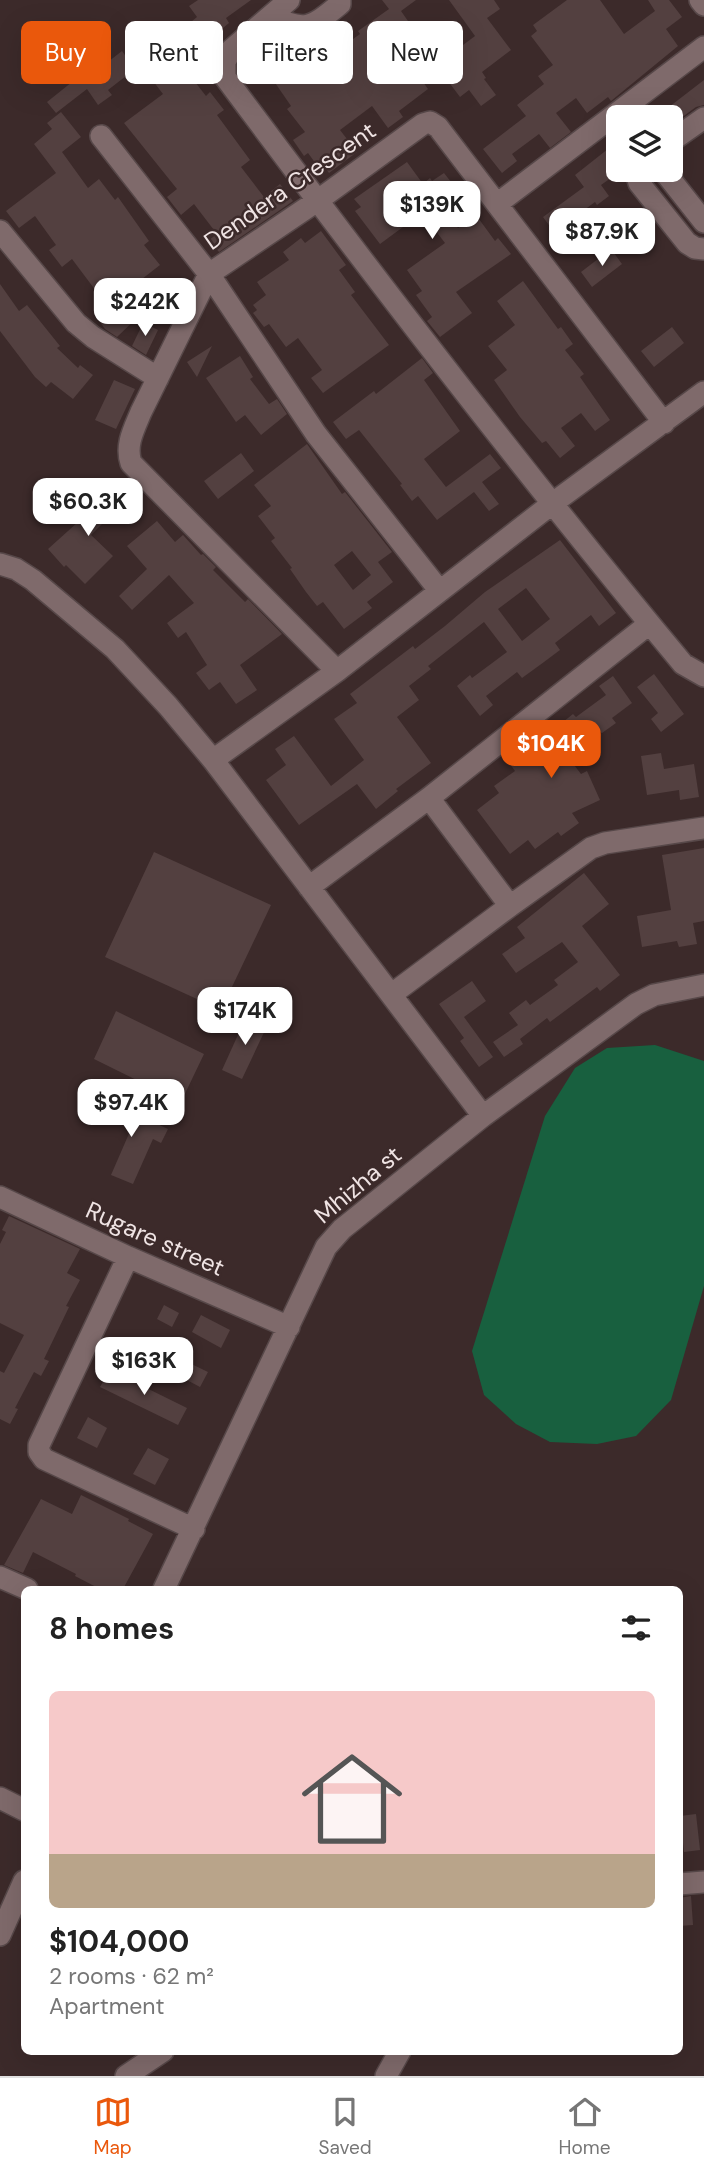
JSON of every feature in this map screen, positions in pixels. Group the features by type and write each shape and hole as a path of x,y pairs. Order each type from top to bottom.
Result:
{"street":[{"path":"289,0 228,54 224,73 317,201 649,624 683,664 704,676"},
{"path":"271,16 292,26 314,25 340,4 340,0"},
{"path":"700,0 704,5"},
{"path":"634,105 704,47"},
{"path":"683,133 704,118"},
{"name":"Dendera Crescent","path":"337,671 131,463 128,453 132,435 209,274 317,201 426,122 438,127 664,423"},
{"path":"496,204 606,126"},
{"path":"101,136 209,274 316,434 439,590"},
{"path":"639,182 687,243 704,249"},
{"path":"672,182 704,222"},
{"path":"0,231 76,323 93,337 158,378"},
{"path":"212,760 337,671 553,503 704,392"},
{"path":"0,564 16,569 33,580 115,649 168,706 392,994 483,1116"},
{"path":"309,887 429,798 649,624"},
{"path":"429,798 510,906"},
{"path":"392,994 590,848 605,843 704,828"},
{"name":"Mhizha st","path":"166,1586 326,1247 342,1229 483,1116 643,1000 664,992 704,985"},
{"name":"Rugare street","path":"0,1197 128,1257 289,1327"},
{"path":"128,1257 39,1445 39,1452 44,1458 194,1529"},
{"path":"0,1577 21,1586"},
{"path":"0,1798 21,1808"},
{"path":"683,1884 704,1882"},
{"path":"0,1935 21,1888"},
{"path":"126,2076 157,2055"},
{"path":"386,2076 398,2055"}],"green space":[{"path":"655,1045 704,1061 704,1286 671,1400 636,1436 597,1444 550,1442 516,1424 484,1395 472,1351 545,1116 575,1068 607,1048"}],"building":[{"path":"198,0 251,0 226,18 229,23 223,28 223,21 192,21 197,17 189,6"},
{"path":"382,0 416,0 401,11 408,21 372,21 389,9"},
{"path":"449,0 494,0 500,9 487,18 511,50 482,72 496,95 481,106 469,90 460,97 450,84 463,84 463,45 475,36"},
{"path":"567,0 600,0 624,34 655,11 648,0 669,0 682,17 666,29 678,46 611,101 608,97 587,113 576,98 556,113 571,132 550,148 539,134 512,154 517,161 502,173 483,149 526,116 517,105 544,84 538,76 553,65 531,36 537,31 533,25"},
{"path":"367,25 367,84 424,84 428,89 399,111 403,117 388,128 372,106 340,130 357,152 329,173 323,165 319,168 308,153 304,156 293,140 305,132 287,109 291,106 276,84 353,84 353,39 360,34 358,31"},
{"path":"122,51 125,55 125,77 108,90 112,95 98,105 87,89 56,113 47,102 70,84 111,84 111,60"},
{"path":"704,80 704,105 683,116 683,105 672,105"},
{"path":"155,84 197,84 206,96 210,92 224,110 217,115 250,160 241,167 264,197 280,184 293,201 219,252 209,240 217,234 194,204 181,215 167,197 177,189 124,123 163,94"},
{"path":"61,112 81,137 62,152 88,188 99,179 115,200 118,197 149,241 144,245 160,265 124,293 141,314 117,337 100,322 107,317 97,303 102,299 72,259 62,267 49,250 56,245 35,216 19,228 6,211 56,173 34,144 52,129 47,123"},
{"path":"606,150 606,181 601,185 609,196 597,205 595,202 554,232 543,217 584,187 575,175"},
{"path":"407,162 423,184 444,173 455,187 437,200 458,228 476,215 495,241 498,238 511,254 456,292 472,313 440,337 427,321 432,317 416,295 422,291 407,270 445,243 422,213 380,244 355,211 361,207 354,199"},
{"path":"321,231 346,265 339,270 355,292 351,295 389,345 323,393 311,378 322,370 298,338 286,347 269,324 264,327 253,313 257,310 253,305 266,295 257,282 289,260 283,252 301,238 305,243"},
{"path":"611,249 622,264 592,287 581,272"},
{"path":"523,281 558,329 561,327 573,344 565,350 584,374 580,377 610,420 595,431 581,413 561,428 575,446 560,458 546,441 542,443 520,417 494,380 507,370 488,346 515,325 497,301"},
{"path":"0,284 19,311 27,305 60,346 57,348 78,368 80,365 93,375 73,399 51,382 46,387 35,377 0,331"},
{"path":"145,319 150,326 158,330 146,355 132,346"},
{"path":"672,327 684,343 654,367 641,351"},
{"path":"212,346 197,377 187,362"},
{"path":"240,356 253,377 250,379 269,404 277,399 287,414 261,435 245,415 236,422 206,378"},
{"path":"422,358 433,373 424,380 460,431 424,459 446,487 490,454 501,468 482,482 499,504 489,511 474,492 437,520 418,496 412,501 400,485 402,484 359,430 346,439 333,422 374,391 376,394"},
{"path":"114,380 135,389 116,429 95,420"},
{"path":"307,444 342,494 345,492 392,552 378,562 393,582 367,602 372,608 344,629 323,602 317,606 271,541 275,538 258,516 271,506 254,485","holes":["352,551 371,575 353,590 334,565"]},
{"path":"241,453 254,471 218,499 204,481"},
{"path":"113,483 128,498 91,535 113,556 85,584 48,549 88,513 86,511"},
{"path":"157,521 175,542 183,535 216,567 213,570 245,602 248,599 282,634 240,665 257,690 236,704 220,682 209,690 196,673 207,665 186,632 178,638 167,623 194,603 169,575 132,610 119,596 147,569 127,546"},
{"path":"560,540 616,613 599,626 591,615 555,643 560,650 522,678 517,672 486,696 493,705 480,716 457,686 507,652 484,622 428,666 431,669 409,686 419,700 397,717 431,763 396,789 398,791 376,809 357,784 299,825 266,780 286,765 275,749 294,736 331,786 364,760 334,719 357,703 350,694 413,646 415,649 485,592","holes":["526,588 550,619 522,641 498,609"]},
{"path":"654,674 684,714 661,732 651,719 658,713 637,687"},
{"path":"613,676 632,703 612,718 616,723 568,757 581,774 587,771 600,800 572,813 579,823 561,836 558,832 535,849 528,840 510,854 477,810 499,793 494,786 515,771 510,764 528,750 534,759 565,735 558,726 573,714 576,717 606,695 599,686"},
{"path":"661,753 664,769 694,764 699,797 680,800 679,790 647,795 641,756"},
{"path":"704,848 704,921 693,923 697,944 679,947 677,941 642,947 637,916 671,910 662,855"},
{"path":"154,852 271,905 221,1010 105,957"},
{"path":"584,873 609,904 582,926 620,975 600,991 597,987 550,1022 547,1018 520,1039 523,1044 504,1057 493,1042 518,1025 509,1013 526,1000 530,1005 558,985 554,980 578,962 562,942 516,973 502,954 525,938 517,927"},
{"path":"472,981 486,1001 464,1017 493,1057 479,1067 460,1041 464,1038 439,1004"},
{"path":"116,1011 204,1054 181,1102 94,1059"},
{"path":"247,1015 268,1024 242,1079 222,1070"},
{"path":"101,1098 168,1129 161,1143 153,1139 133,1184 111,1175 131,1129 94,1112"},
{"path":"9,1216 80,1249 67,1273 80,1280 44,1359 49,1361 41,1376 34,1372 15,1408 18,1409 10,1424 0,1419 0,1371 4,1373 24,1335 0,1323 0,1244 6,1232 2,1230"},
{"path":"164,1305 179,1313 172,1327 157,1319"},
{"path":"201,1315 230,1330 221,1348 192,1332"},
{"path":"146,1342 208,1372 200,1387 138,1357"},
{"path":"110,1370 187,1408 178,1425 100,1387"},
{"path":"88,1417 107,1428 97,1448 77,1438"},
{"path":"148,1448 169,1459 155,1485 133,1474"},
{"path":"81,1495 153,1534 125,1586 94,1586 33,1552 23,1573 4,1565 41,1499 72,1514"},
{"path":"696,1814 700,1850 684,1852 683,1816"},
{"path":"691,1896 693,1925 683,1926 683,1897"}]}
